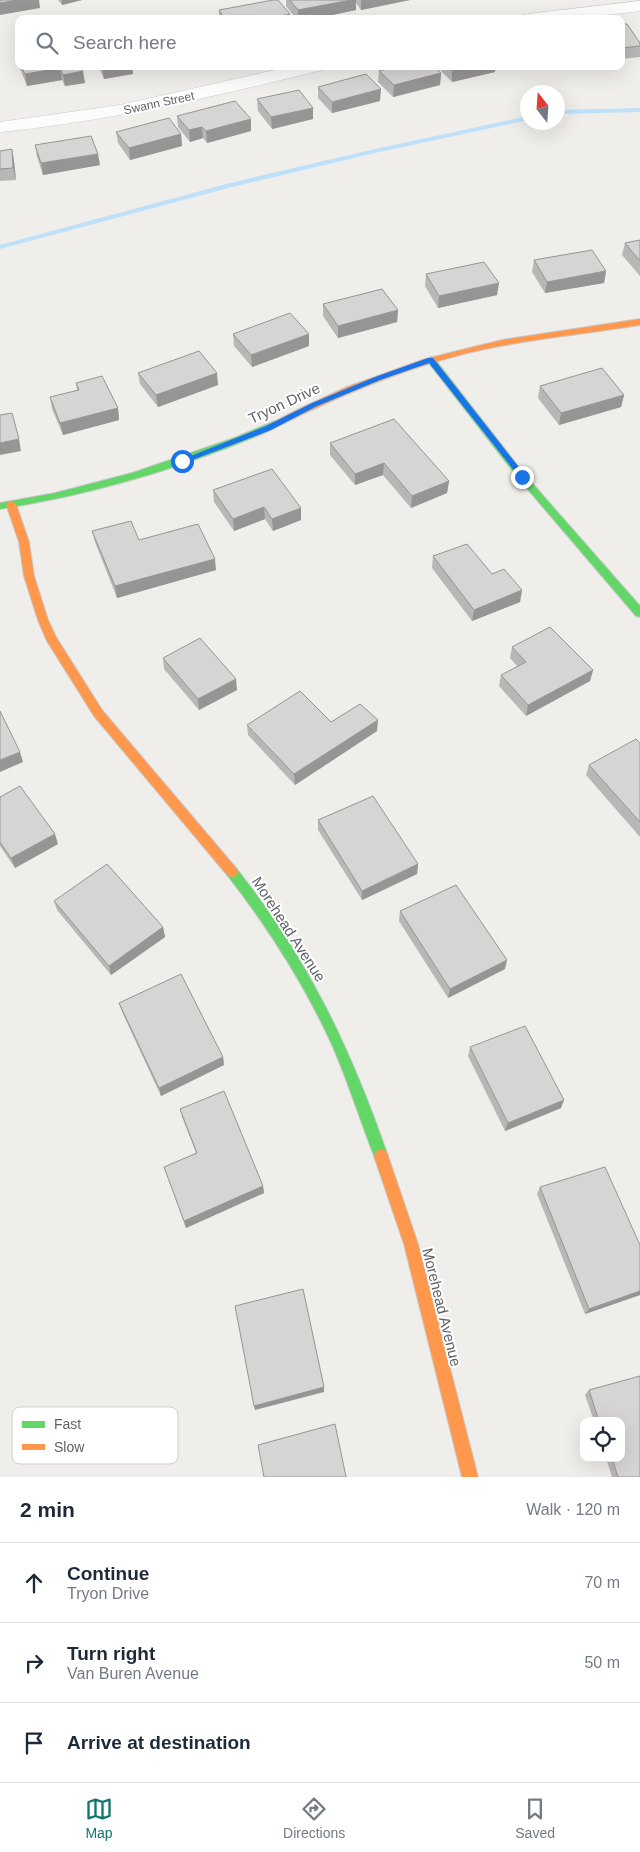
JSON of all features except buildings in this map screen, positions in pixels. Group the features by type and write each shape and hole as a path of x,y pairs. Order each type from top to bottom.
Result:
{"street":[{"path":"557,15 636,4"},
{"name":"Swann Street","path":"0,127 76,119 150,106 299,70"},
{"name":"Tryon Drive","path":"5,505 48,499 117,481 182,461 268,428 314,405 378,378 431,360 482,347 640,322"},
{"path":"431,360 522,477 640,612"},
{"name":"Morehead Avenue","path":"5,505 24,542 29,576 43,620 98,713 246,887 298,964 333,1031 364,1105 411,1244 470,1477"}],"waterway":[{"path":"565,112 640,110"},
{"path":"0,247 230,185 520,120"}],"traffic: fast":[{"path":"431,360 522,477 640,613"},
{"path":"0,506 82,490 136,475 189,458 275,424"},
{"path":"232,872 280,937 320,1007 353,1080 381,1156"}],"traffic: slow":[{"path":"275,424 325,400 376,379 455,353 521,340 640,322"},
{"path":"11,504 24,542 29,576 43,620 51,638 98,713 232,872"},
{"path":"381,1156 411,1244 470,1477"}],"route":[{"path":"182,461 268,428 314,405 378,378 431,360 522,477"}]}
